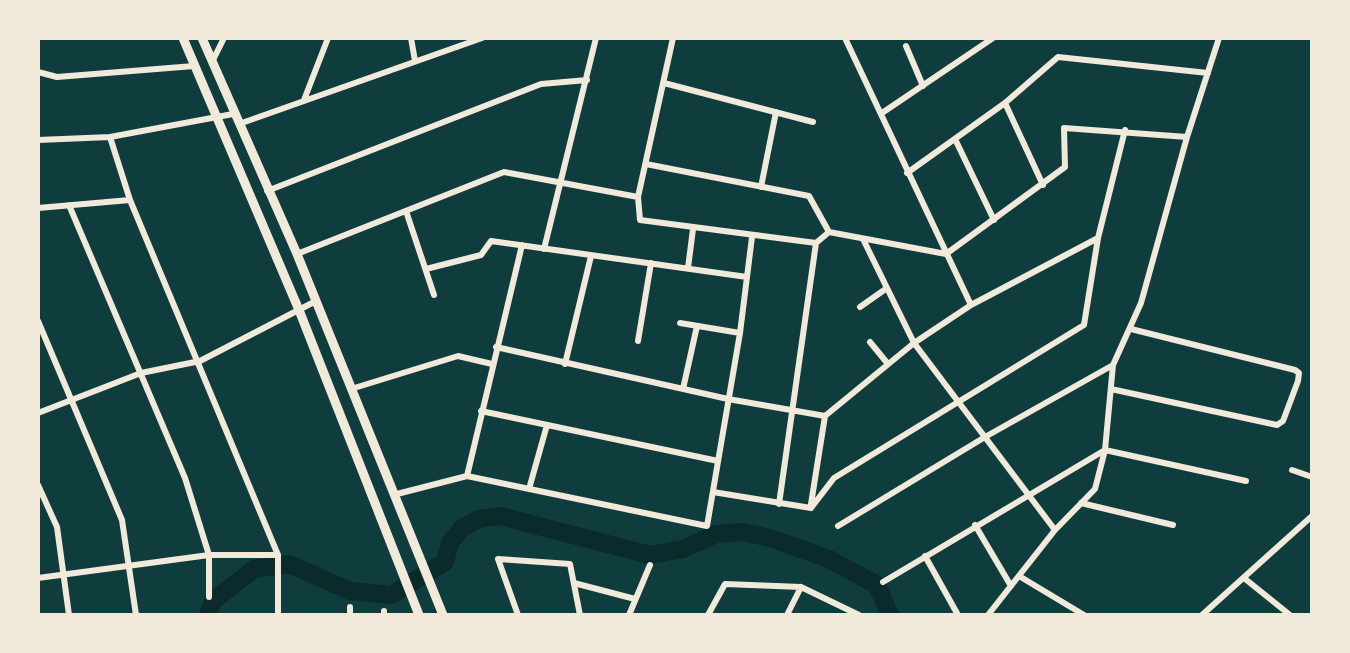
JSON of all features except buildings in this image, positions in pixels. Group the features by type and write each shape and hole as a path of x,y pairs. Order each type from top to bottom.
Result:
{"main road":[{"path":"183,38 299,310 419,615"},
{"path":"202,38 297,254 443,615"}],"street":[{"path":"212,62 224,38"},
{"path":"304,100 328,38"},
{"path":"411,38 415,61"},
{"path":"239,124 482,38"},
{"path":"544,249 563,184 596,38"},
{"path":"673,38 638,197 640,220 816,243"},
{"path":"845,38 971,305"},
{"path":"882,113 993,38"},
{"path":"988,615 1055,530 1095,489 1105,450 1113,365 1131,329 1219,38"},
{"path":"906,46 923,86"},
{"path":"907,173 1005,103 1058,57 1208,73"},
{"path":"38,72 57,77 194,66"},
{"path":"267,191 541,84 587,80"},
{"path":"664,83 813,122"},
{"path":"1005,103 1043,185"},
{"path":"761,187 776,112"},
{"path":"38,140 110,137 233,114"},
{"path":"646,164 809,196 829,232 946,254 1065,167 1064,128 1125,130 1187,137"},
{"path":"811,508 834,478 1084,325 1098,238 1125,130"},
{"path":"110,137 130,200 200,361 278,559 278,615"},
{"path":"955,139 994,220"},
{"path":"297,254 504,172 638,197"},
{"path":"38,208 130,200"},
{"path":"69,205 185,478 209,555 209,597"},
{"path":"406,211 434,295"},
{"path":"688,268 693,229"},
{"path":"779,504 816,243 829,232"},
{"path":"393,495 467,476 707,526 740,333 752,237"},
{"path":"811,508 825,416 914,343 971,305 1098,238"},
{"path":"863,239 914,343 1055,530"},
{"path":"426,269 481,255 491,241 747,277"},
{"path":"467,476 522,245"},
{"path":"565,364 591,256"},
{"path":"638,341 651,263"},
{"path":"860,307 887,288"},
{"path":"38,413 141,373 200,361 316,301"},
{"path":"38,321 122,520 136,615"},
{"path":"680,323 740,333"},
{"path":"683,389 697,326"},
{"path":"1111,389 1277,425 1283,421 1300,376 1295,370 1131,329"},
{"path":"870,342 888,364"},
{"path":"496,347 728,399 825,416"},
{"path":"351,389 458,356 492,364"},
{"path":"838,526 985,437 1113,365"},
{"path":"481,411 718,461"},
{"path":"529,489 547,425"},
{"path":"883,582 1027,493 1105,450 1246,481"},
{"path":"1292,470 1312,477"},
{"path":"38,485 57,527 69,615"},
{"path":"713,492 811,508"},
{"path":"1081,503 1173,525"},
{"path":"1202,615 1312,516"},
{"path":"975,525 1011,586"},
{"path":"38,578 209,555 278,559"},
{"path":"925,556 958,615"},
{"path":"518,615 498,559 570,564 580,615"},
{"path":"629,615 650,565"},
{"path":"1019,576 1084,615"},
{"path":"1244,578 1281,612 1290,615"},
{"path":"574,583 635,599"},
{"path":"708,615 725,584 801,587 859,615"},
{"path":"787,615 801,587"}],"waterway":[{"path":"208,615 213,601 254,569 289,564 350,591 391,595 445,562 450,543 461,529 478,519 500,516 650,555 683,549 716,534 743,532 770,538 829,559 877,585 890,615"}]}
